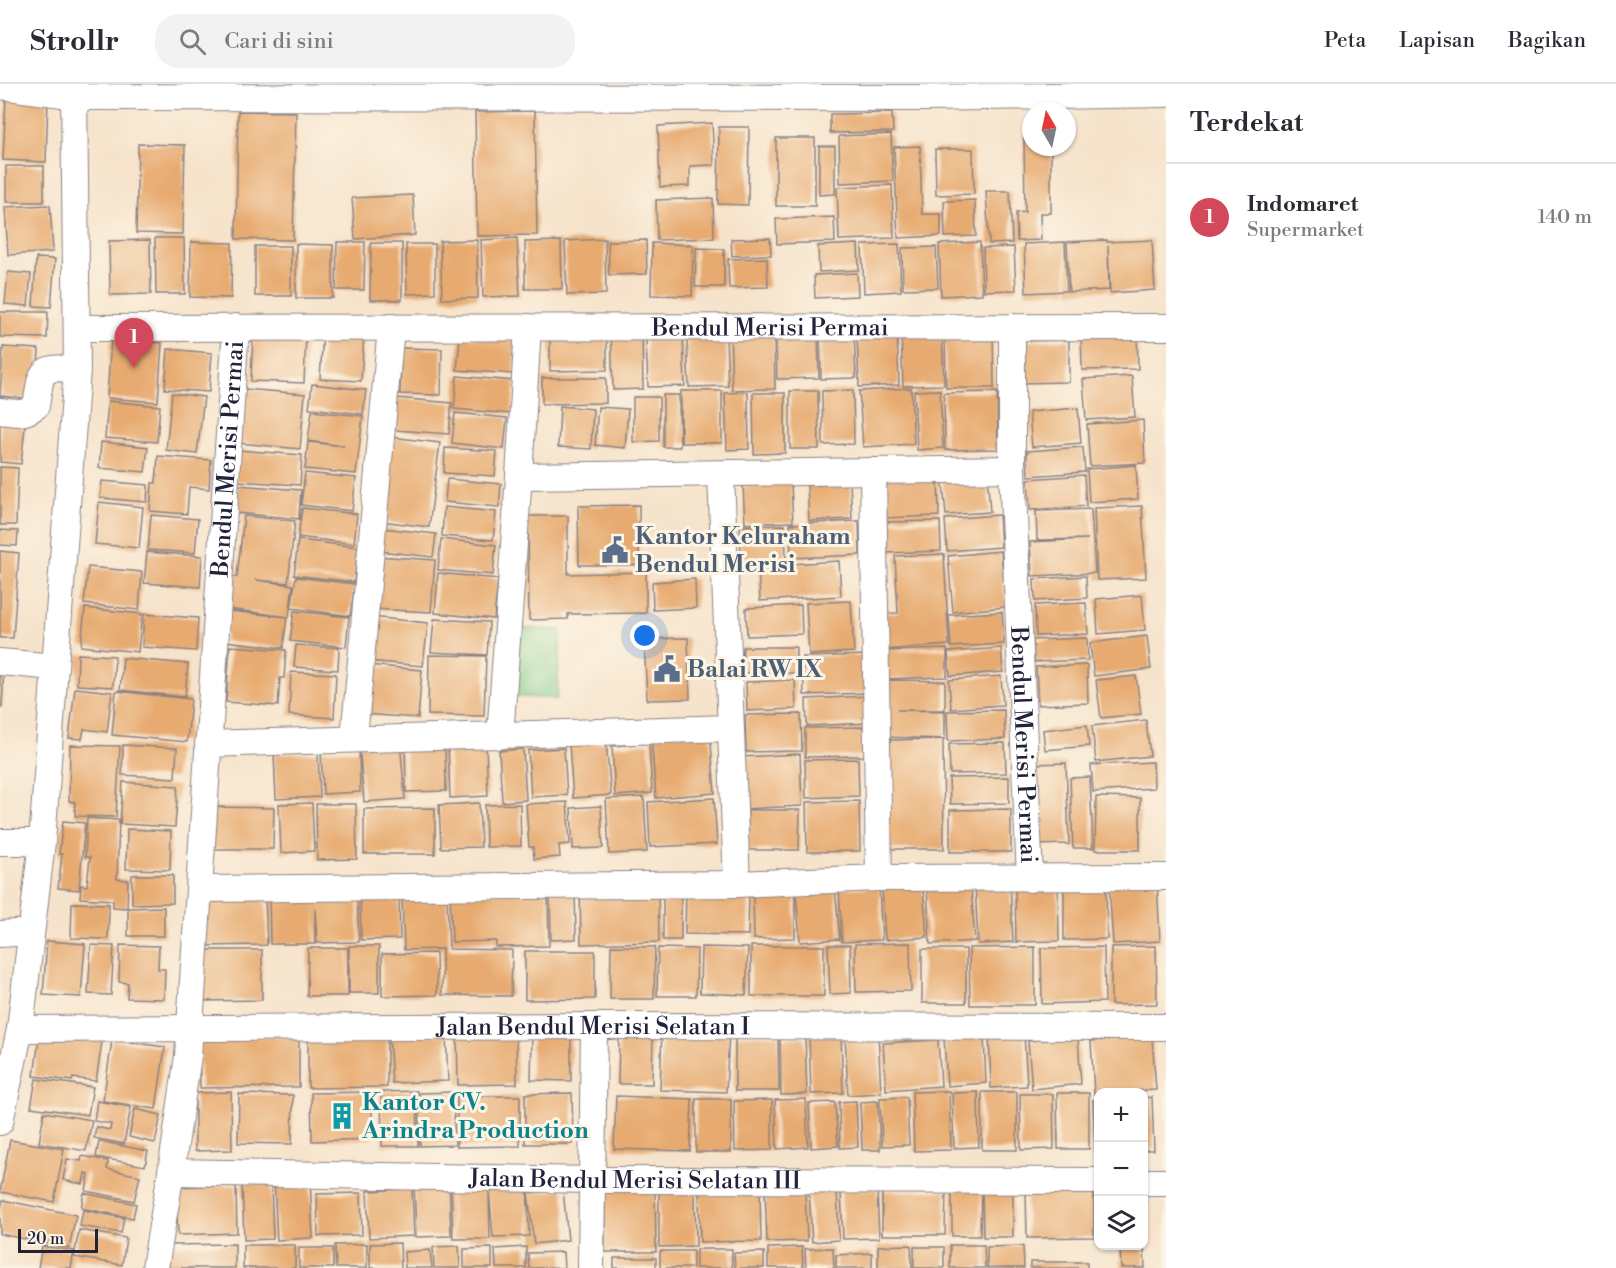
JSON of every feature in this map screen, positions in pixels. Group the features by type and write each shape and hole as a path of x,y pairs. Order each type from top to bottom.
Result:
{"street":[{"path":"0,86 74,90 266,90 927,98 1166,94"},
{"path":"0,1121 20,1029 42,842 77,370 74,90"},
{"path":"77,328 236,327"},
{"name":"Bendul Merisi Permai","path":"155,1268 188,1056 236,327 1166,327"},
{"path":"354,738 391,327"},
{"path":"500,736 528,327"},
{"name":"Bendul Merisi Permai","path":"1012,327 1012,469 1030,879"},
{"path":"0,411 22,414 36,406 41,375 45,370 52,368 77,370"},
{"path":"519,476 1012,469"},
{"path":"873,471 879,878"},
{"path":"721,474 737,884"},
{"path":"0,662 55,666"},
{"path":"207,744 730,728"},
{"path":"0,842 42,842"},
{"path":"200,889 737,884 879,878 1166,877"},
{"path":"0,934 32,932"},
{"path":"591,1268 594,1026"},
{"name":"Jalan Bendul Merisi Selatan I","path":"20,1029 594,1026 1166,1027"},
{"name":"Jalan Bendul Merisi Selatan III","path":"171,1172 592,1180 1094,1181"},
{"path":"1148,1182 1166,1182"}],"green space":[{"path":"518,628 561,630 557,699 513,696"}],"building":[{"path":"6,96 48,98 46,162 3,160"},
{"path":"238,111 296,112 293,240 236,239"},
{"path":"535,111 537,235 477,236 475,112"},
{"path":"892,113 893,132 830,133 830,114"},
{"path":"712,123 714,165 690,166 690,186 660,187 658,126"},
{"path":"719,127 749,127 748,205 718,204"},
{"path":"891,134 893,181 840,183 839,136"},
{"path":"776,138 815,138 815,206 776,206"},
{"path":"138,144 185,145 183,234 136,233"},
{"path":"819,146 835,146 835,194 819,195"},
{"path":"920,146 922,214 941,214 941,236 898,238 894,147"},
{"path":"935,149 973,149 974,194 936,195"},
{"path":"1024,156 1051,156 1051,213 1040,213 1041,240 1017,241 1016,213 1025,212"},
{"path":"6,166 44,166 44,202 6,202"},
{"path":"892,185 894,238 839,240 837,187"},
{"path":"986,191 1010,191 1012,243 989,244"},
{"path":"413,195 415,235 355,239 352,198"},
{"path":"713,198 714,238 657,240 656,200"},
{"path":"975,200 976,236 945,237 944,201"},
{"path":"50,205 53,252 8,255 5,207"},
{"path":"834,217 835,242 777,244 776,219"},
{"path":"155,238 184,238 185,294 156,294"},
{"path":"517,238 520,296 483,297 481,240"},
{"path":"770,238 771,255 732,256 731,239"},
{"path":"605,239 606,294 567,295 565,241"},
{"path":"150,240 151,294 110,295 109,241"},
{"path":"477,240 478,298 442,299 440,241"},
{"path":"646,240 647,274 609,275 608,241"},
{"path":"1107,240 1107,242 1152,240 1155,290 1110,293 1108,246 1109,290 1069,292 1067,242"},
{"path":"561,241 562,289 525,289 525,242"},
{"path":"191,242 232,243 231,298 190,297"},
{"path":"337,242 365,242 364,290 336,290"},
{"path":"980,242 982,294 941,296 939,244"},
{"path":"1065,242 1067,291 1026,293 1024,244"},
{"path":"371,243 402,243 402,300 370,300"},
{"path":"652,243 693,245 692,296 651,295"},
{"path":"296,244 333,245 333,298 296,298"},
{"path":"406,244 435,244 435,293 407,294"},
{"path":"858,244 859,270 819,272 818,246"},
{"path":"899,244 901,291 864,293 862,245"},
{"path":"255,246 291,246 291,296 255,296"},
{"path":"936,247 938,288 903,289 902,248"},
{"path":"1014,247 1016,290 984,291 983,248"},
{"path":"696,248 724,249 724,287 695,287"},
{"path":"36,258 55,259 51,307 33,306"},
{"path":"767,258 768,287 729,288 728,259"},
{"path":"8,272 31,274 28,306 5,304"},
{"path":"857,273 858,296 815,298 814,275"},
{"path":"0,312 48,312 47,338 0,337"},
{"path":"1137,329 1138,369 1082,370 1081,330"},
{"path":"642,330 643,389 613,390 611,331"},
{"path":"993,330 994,388 946,388 945,331"},
{"path":"774,331 775,389 732,390 730,332"},
{"path":"942,331 944,385 903,386 901,333"},
{"path":"253,332 306,334 304,383 251,381"},
{"path":"323,332 364,335 361,381 320,379"},
{"path":"854,332 856,378 821,379 820,333"},
{"path":"897,332 899,385 859,387 857,334"},
{"path":"818,333 819,378 777,379 776,334"},
{"path":"460,337 516,340 514,374 457,370"},
{"path":"683,337 685,386 648,387 646,339"},
{"path":"726,337 728,386 689,387 687,338"},
{"path":"111,339 162,343 158,402 107,398"},
{"path":"607,339 607,370 550,371 550,340"},
{"path":"1069,340 1069,382 1019,383 1018,341"},
{"path":"3,347 39,349 36,399 0,396"},
{"path":"401,348 442,349 441,395 400,394"},
{"path":"168,349 212,353 209,392 165,389"},
{"path":"457,376 515,381 512,414 454,409"},
{"path":"1132,376 1135,417 1086,420 1083,379"},
{"path":"542,378 606,378 606,403 542,404"},
{"path":"312,384 366,390 363,414 309,408"},
{"path":"911,388 914,444 863,447 859,391"},
{"path":"244,389 305,394 300,449 239,443"},
{"path":"853,390 854,444 823,445 822,391"},
{"path":"940,390 943,448 917,450 914,391"},
{"path":"681,391 722,391 722,443 681,443"},
{"path":"790,391 818,391 819,449 790,449"},
{"path":"748,392 749,449 727,450 725,393"},
{"path":"997,392 998,449 945,450 944,393"},
{"path":"172,393 204,397 197,454 166,450"},
{"path":"753,393 785,393 785,453 754,454"},
{"path":"663,395 679,395 680,447 663,447"},
{"path":"633,397 659,397 659,441 633,442"},
{"path":"397,398 452,403 449,434 395,430"},
{"path":"108,401 160,406 157,442 105,438"},
{"path":"560,406 593,409 591,449 558,447"},
{"path":"598,407 628,409 625,448 595,445"},
{"path":"1078,408 1081,443 1032,447 1029,412"},
{"path":"312,411 363,416 356,474 305,469 308,442 344,446 308,441"},
{"path":"455,413 507,418 504,449 452,443"},
{"path":"0,415 26,418 21,464 0,462"},
{"path":"1143,420 1145,463 1090,466 1087,424"},
{"path":"391,437 440,443 429,527 380,521"},
{"path":"101,442 148,447 145,472 99,468"},
{"path":"1083,447 1085,472 1028,476 1027,451"},
{"path":"445,448 497,451 495,476 444,473"},
{"path":"238,450 302,455 300,485 236,481"},
{"path":"158,456 211,460 209,489 189,487 187,514 150,511 152,483 156,483"},
{"path":"1136,465 1138,499 1089,502 1087,469"},
{"path":"0,467 18,468 16,525 0,525"},
{"path":"987,472 990,512 946,515 942,475"},
{"path":"305,473 356,478 352,511 301,505"},
{"path":"938,475 939,516 883,518 881,477"},
{"path":"1084,475 1086,506 1030,510 1028,479"},
{"path":"447,479 501,484 499,507 445,502"},
{"path":"102,481 148,485 147,502 100,498"},
{"path":"850,481 852,519 809,521 807,483"},
{"path":"791,483 793,522 745,524 743,486"},
{"path":"238,485 301,490 299,519 235,513"},
{"path":"99,502 143,507 139,548 95,544"},
{"path":"639,505 639,565 579,565 578,506"},
{"path":"1142,506 1146,578 1097,580 1094,508"},
{"path":"444,507 496,512 493,540 442,536"},
{"path":"302,508 357,514 354,544 298,537"},
{"path":"1091,509 1095,573 1032,576 1030,542 1088,539 1037,540 1036,511"},
{"path":"151,515 198,519 195,553 148,550"},
{"path":"999,515 1001,547 947,551 945,519"},
{"path":"244,516 295,521 288,583 256,580 293,585 289,617 228,609 232,577 237,577"},
{"path":"528,516 568,516 568,574 646,572 646,613 568,614 568,619 529,620"},
{"path":"859,521 860,555 791,558 790,524"},
{"path":"940,521 941,551 885,553 884,522"},
{"path":"785,525 786,561 741,562 740,526"},
{"path":"382,528 436,534 433,557 379,551"},
{"path":"0,530 18,531 17,546 0,545"},
{"path":"441,539 496,545 493,575 438,570"},
{"path":"298,540 358,547 354,582 294,575"},
{"path":"0,551 19,553 13,638 0,638"},
{"path":"1001,551 1006,607 953,612 948,556"},
{"path":"147,552 202,556 200,587 144,583"},
{"path":"944,554 949,645 884,650 882,614 898,613 895,556"},
{"path":"375,556 435,560 431,612 372,609"},
{"path":"839,561 841,596 760,601 758,566"},
{"path":"88,567 142,572 139,610 84,604"},
{"path":"438,573 498,579 494,619 435,613"},
{"path":"1086,576 1087,598 1035,601 1034,579"},
{"path":"296,577 355,584 350,616 291,608"},
{"path":"695,579 696,608 653,610 652,582"},
{"path":"1142,595 1145,630 1098,634 1096,599"},
{"path":"851,601 854,652 809,655 806,603"},
{"path":"1086,603 1088,634 1036,636 1035,605"},
{"path":"801,605 802,634 747,636 746,608"},
{"path":"85,608 142,614 138,652 81,646"},
{"path":"228,611 287,617 283,648 225,641"},
{"path":"294,611 349,617 346,647 290,641"},
{"path":"1002,612 1004,644 951,647 949,615"},
{"path":"144,614 198,618 196,651 142,647"},
{"path":"371,617 428,623 423,666 367,661"},
{"path":"434,619 489,622 487,655 431,652"},
{"path":"1147,636 1151,669 1094,676 1090,643"},
{"name":"Balai RW IX","path":"688,638 690,699 647,700 644,639"},
{"path":"1087,638 1088,660 1034,662 1033,640"},
{"path":"296,645 339,648 338,670 294,667"},
{"path":"230,646 286,650 284,678 280,678 278,706 226,702"},
{"path":"743,647 796,647 796,673 742,673"},
{"path":"1001,648 1003,672 950,676 948,652"},
{"path":"947,649 947,677 883,679 883,651"},
{"path":"78,654 115,656 113,687 77,685"},
{"path":"429,655 486,656 484,716 428,715"},
{"path":"867,655 869,693 804,695 803,657"},
{"path":"123,658 188,664 185,697 120,690"},
{"path":"367,665 422,670 418,718 363,714"},
{"path":"1087,665 1088,703 1038,705 1036,667"},
{"path":"0,666 4,666 2,707 0,707"},
{"path":"291,672 336,674 334,718 289,715"},
{"path":"1001,676 1003,705 951,709 949,680"},
{"path":"1136,676 1141,714 1101,718 1096,680"},
{"path":"795,680 796,709 747,711 746,682"},
{"path":"888,680 945,681 945,710 897,710 945,711 945,739 884,737"},
{"path":"75,688 112,692 107,732 84,729 82,739 69,738"},
{"path":"116,691 191,699 187,742 112,735"},
{"path":"868,696 869,723 807,726 806,699"},
{"path":"1004,710 1005,739 948,741 947,711"},
{"path":"801,714 802,751 746,752 745,715"},
{"path":"1146,720 1150,756 1096,762 1092,726"},
{"path":"1087,725 1089,746 1045,750 1043,730"},
{"path":"866,727 866,756 805,757 805,728"},
{"path":"710,731 715,793 656,798 651,736"},
{"path":"943,739 944,849 887,849 885,740"},
{"path":"445,740 446,791 406,792 405,742"},
{"path":"400,741 405,799 364,802 359,745"},
{"path":"606,742 611,795 573,798 569,745"},
{"path":"649,743 652,793 615,796 612,746"},
{"path":"1005,743 1006,773 950,774 949,744"},
{"path":"70,745 120,746 116,817 75,816 75,802 69,801"},
{"path":"123,745 177,748 175,778 122,775"},
{"path":"486,745 488,796 450,798 448,746"},
{"path":"564,748 567,795 531,797 528,750"},
{"path":"523,749 526,800 502,802 499,751"},
{"path":"359,750 360,792 323,794 321,751"},
{"path":"318,753 320,797 276,799 274,754"},
{"path":"800,754 802,806 742,809 740,757"},
{"path":"858,759 859,796 806,798 805,760"},
{"path":"1153,762 1154,788 1093,792 1091,765"},
{"path":"1066,763 1069,844 1035,845 1032,764"},
{"path":"1009,777 1009,803 950,804 949,778"},
{"path":"1090,777 1093,848 1073,848 1070,778"},
{"path":"123,782 178,786 175,827 120,824"},
{"path":"644,797 647,852 609,854 606,799"},
{"path":"1096,797 1140,798 1140,850 1095,850"},
{"path":"714,798 717,844 650,847 648,802"},
{"path":"859,801 860,851 807,852 806,802"},
{"path":"567,802 570,844 559,845 560,857 534,859 533,847 529,847 526,804"},
{"path":"312,803 314,851 281,853 279,804"},
{"path":"479,803 481,847 441,848 439,805"},
{"path":"316,804 356,804 357,859 317,860"},
{"path":"520,804 521,846 486,847 485,805"},
{"path":"601,806 603,848 573,849 571,808"},
{"path":"210,807 274,808 273,849 209,849"},
{"path":"435,808 435,854 364,854 364,809"},
{"path":"1011,809 1011,852 950,852 950,810"},
{"path":"748,810 800,810 799,850 748,850"},
{"path":"87,818 119,820 117,879 128,880 127,908 113,907 113,900 80,898 81,885 87,886 90,857 85,857"},
{"path":"63,821 85,823 79,890 58,888"},
{"path":"127,829 171,831 170,870 126,869"},
{"path":"132,875 173,875 173,903 132,904"},
{"path":"1064,880 1106,880 1107,939 1064,940"},
{"path":"1157,880 1160,941 1113,944 1109,883"},
{"path":"1010,881 1013,942 978,944 975,882"},
{"path":"1058,884 1059,941 1016,942 1015,885"},
{"path":"658,885 659,942 581,944 580,887"},
{"path":"923,886 927,937 885,940 882,889"},
{"path":"971,886 975,941 930,944 927,888"},
{"path":"663,887 681,887 681,940 663,940"},
{"path":"879,887 882,940 842,942 839,889"},
{"path":"795,888 795,938 754,939 753,889"},
{"path":"835,888 840,939 800,942 796,892"},
{"path":"269,890 357,893 359,942 317,943 315,908 315,944 270,944"},
{"path":"548,890 549,946 496,947 496,941 452,942 450,895"},
{"path":"575,890 576,939 551,940 550,891"},
{"path":"686,890 749,891 748,935 685,934"},
{"path":"399,892 400,939 361,940 360,894"},
{"path":"265,893 267,945 203,946 201,894"},
{"path":"447,895 449,949 512,950 511,996 442,995 442,949 404,950 402,897"},
{"path":"72,903 109,904 108,939 71,938"},
{"path":"164,907 164,936 128,936 128,908"},
{"path":"47,941 85,944 81,997 43,995"},
{"path":"910,943 911,991 856,992 855,944"},
{"path":"91,945 114,946 111,995 88,994"},
{"path":"120,945 159,946 158,969 165,969 164,999 127,998 128,983 119,982"},
{"path":"828,945 850,945 851,993 830,994"},
{"path":"349,946 379,946 379,993 349,993"},
{"path":"611,946 655,947 654,999 610,999"},
{"path":"751,946 824,946 824,996 751,996"},
{"path":"1156,946 1157,1004 1111,1005 1111,947"},
{"path":"701,947 748,948 746,995 700,993"},
{"path":"1035,947 1035,1005 970,1005 969,948"},
{"path":"1104,947 1105,1002 1042,1004 1041,948"},
{"path":"308,948 348,948 348,996 307,996"},
{"path":"658,948 697,949 696,996 657,996"},
{"path":"922,949 966,949 966,1003 922,1003"},
{"path":"201,950 262,950 262,1000 201,1001"},
{"path":"525,951 595,951 595,999 525,1000"},
{"path":"436,953 437,995 382,996 382,954"},
{"path":"662,1028 729,1031 726,1092 660,1090"},
{"path":"516,1030 517,1084 458,1085 457,1031"},
{"path":"40,1032 103,1035 96,1081 73,1078 72,1081 34,1076"},
{"path":"387,1033 387,1087 308,1088 308,1034"},
{"path":"878,1033 881,1093 848,1095 845,1035"},
{"path":"1024,1033 1027,1086 991,1088 989,1035"},
{"path":"446,1034 448,1081 392,1083 389,1037"},
{"path":"841,1034 843,1093 811,1094 809,1036"},
{"path":"532,1035 571,1036 571,1081 531,1080"},
{"path":"619,1035 653,1035 652,1084 618,1084"},
{"path":"735,1035 778,1035 779,1091 735,1091"},
{"path":"984,1035 986,1083 947,1086 944,1038"},
{"path":"299,1037 299,1087 200,1088 199,1038"},
{"path":"805,1037 807,1094 781,1095 780,1038"},
{"path":"1078,1037 1081,1084 1032,1089 1028,1041"},
{"path":"1152,1037 1156,1090 1094,1088 1094,1094 1091,1041"},
{"path":"112,1040 165,1047 156,1109 103,1101"},
{"path":"938,1040 941,1086 886,1090 883,1043"},
{"path":"36,1079 93,1087 88,1115 31,1107"},
{"path":"417,1091 418,1146 382,1146 381,1092"},
{"path":"949,1091 951,1150 914,1151 912,1092"},
{"path":"231,1092 232,1150 195,1151 195,1093"},
{"name":"Kantor CV. Arindra Production","path":"372,1092 372,1139 312,1141 311,1093"},
{"path":"453,1092 455,1145 420,1146 419,1093"},
{"path":"978,1092 979,1147 954,1148 952,1093"},
{"path":"982,1092 1017,1092 1017,1150 982,1150"},
{"path":"572,1093 573,1144 525,1144 525,1094"},
{"path":"1057,1093 1089,1093 1089,1149 1058,1149"},
{"path":"239,1094 293,1095 292,1144 238,1143"},
{"path":"1020,1094 1053,1094 1054,1149 1021,1150"},
{"path":"457,1096 520,1096 520,1146 457,1147"},
{"path":"616,1096 692,1099 690,1151 614,1149"},
{"path":"907,1097 909,1145 882,1146 880,1098"},
{"path":"1152,1097 1154,1150 1148,1150 1148,1098"},
{"path":"696,1099 731,1099 731,1152 696,1152"},
{"path":"806,1099 808,1147 777,1149 775,1100"},
{"path":"772,1100 772,1150 735,1151 734,1101"},
{"path":"97,1101 131,1107 124,1144 94,1138 96,1127 110,1130 111,1124 94,1121"},
{"path":"856,1101 858,1147 840,1148 839,1102"},
{"path":"878,1101 880,1150 862,1150 860,1102"},
{"path":"835,1102 838,1146 811,1148 809,1103"},
{"path":"135,1109 161,1115 155,1143 129,1137"},
{"path":"44,1112 92,1120 86,1151 39,1143"},
{"path":"10,1140 64,1149 54,1202 0,1192"},
{"path":"99,1141 148,1151 145,1166 96,1157"},
{"path":"82,1156 108,1161 107,1169 140,1176 134,1201 86,1191 89,1174 85,1173 83,1184 63,1180 67,1159 81,1161"},
{"path":"310,1178 313,1238 277,1240 274,1180"},
{"path":"449,1179 451,1236 416,1237 414,1180"},
{"path":"527,1179 529,1236 493,1237 489,1192 490,1239 453,1239 451,1180"},
{"path":"271,1182 273,1239 244,1240 242,1183"},
{"path":"236,1185 237,1233 178,1235 176,1187"},
{"path":"605,1186 655,1186 656,1252 605,1252"},
{"path":"837,1188 839,1240 812,1242 809,1189"},
{"path":"412,1189 414,1236 369,1238 367,1191"},
{"path":"805,1189 807,1241 767,1242 765,1190"},
{"path":"877,1189 879,1238 843,1239 841,1190"},
{"path":"982,1189 1013,1189 1013,1237 983,1237"},
{"path":"563,1190 568,1240 534,1244 528,1193"},
{"path":"952,1190 981,1190 980,1236 952,1236"},
{"path":"882,1191 946,1191 945,1235 882,1235"},
{"path":"1026,1191 1094,1191 1094,1237 1027,1238"},
{"path":"659,1192 695,1192 696,1246 659,1247"},
{"path":"84,1193 136,1204 133,1218 81,1208"},
{"path":"361,1193 362,1235 318,1236 317,1194"},
{"path":"699,1193 760,1193 761,1241 700,1242"},
{"path":"3,1200 76,1215 69,1248 0,1234 0,1211"},
{"path":"83,1210 124,1218 121,1233 80,1226"},
{"path":"79,1230 126,1238 122,1265 74,1257"},
{"path":"400,1243 401,1268 370,1268 370,1244"},
{"path":"235,1244 235,1268 169,1268 168,1245"},
{"path":"367,1244 367,1268 336,1268 335,1245"},
{"path":"243,1245 295,1245 295,1268 243,1268"},
{"path":"911,1245 912,1268 878,1268 878,1246"},
{"path":"950,1245 984,1245 985,1268 950,1268"},
{"path":"42,1246 74,1251 71,1268 38,1268"},
{"path":"459,1246 460,1268 434,1268 433,1247"},
{"path":"1023,1246 1024,1268 987,1268 987,1247"},
{"path":"526,1247 526,1268 496,1268 495,1249"},
{"path":"802,1247 803,1268 768,1268 768,1248"},
{"path":"914,1247 944,1247 944,1268 914,1268"},
{"path":"299,1248 333,1248 333,1268 299,1268"},
{"path":"492,1248 492,1268 464,1268 464,1249"},
{"path":"833,1248 834,1268 806,1268 805,1249"},
{"path":"696,1249 732,1249 732,1268 696,1268"},
{"path":"430,1250 432,1268 405,1268 404,1252"},
{"path":"1120,1250 1144,1250 1145,1268 1121,1268"},
{"path":"660,1251 693,1251 693,1268 660,1268"},
{"path":"563,1252 564,1268 529,1268 528,1253"},
{"path":"764,1252 764,1268 735,1268 734,1253"},
{"path":"872,1253 872,1268 836,1268 836,1255"},
{"path":"614,1258 656,1258 656,1268 614,1268"},
{"path":"1030,1262 1087,1262 1087,1268 1030,1268"}],"place":[{"name":"Indomaret","path":"134,368"},
{"name":"Kantor Keluraham Bendul Merisi","path":"615,550"},
{"name":"Balai RW IX","path":"667,669"},
{"name":"Kantor CV. Arindra Production","path":"342,1116"}]}
